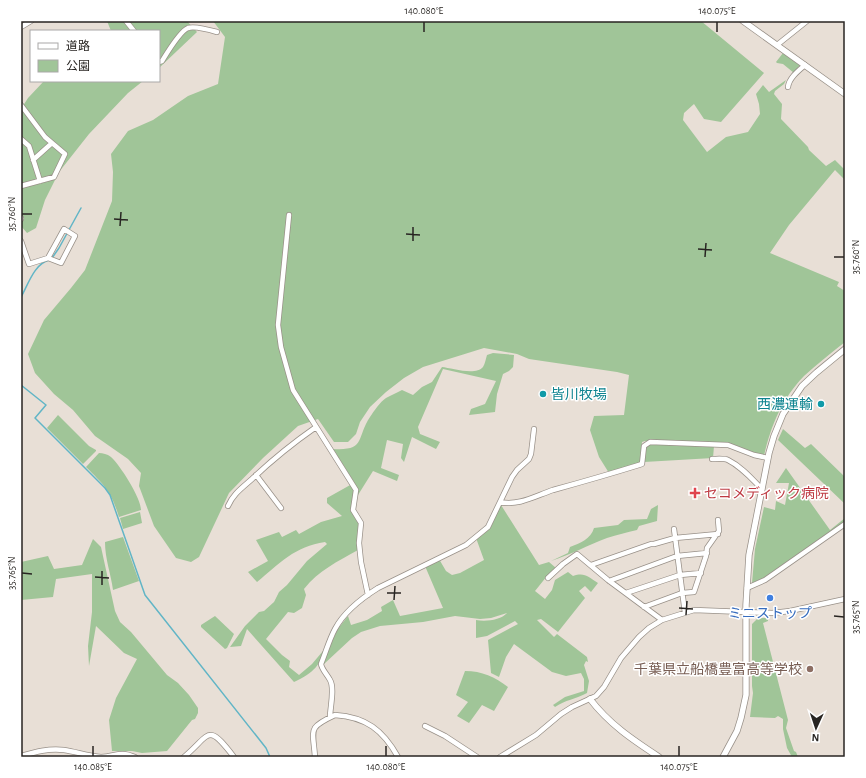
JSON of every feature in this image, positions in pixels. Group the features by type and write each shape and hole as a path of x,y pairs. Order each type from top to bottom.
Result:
{"street":[{"path":"21,27 31,21"},
{"path":"126,21 133,30"},
{"path":"743,21 845,94"},
{"path":"777,45 807,21"},
{"path":"160,62 187,28 217,32"},
{"path":"788,87 792,78 805,65"},
{"path":"21,106 45,137 65,154 54,177 21,186"},
{"path":"21,139 29,146 40,180"},
{"path":"33,160 52,143"},
{"path":"289,215 278,325 279,337 293,390 356,490 353,510 361,524 359,543 360,562 368,595"},
{"path":"21,242 29,264 48,258 61,263 75,236 64,229 48,258"},
{"path":"722,757 736,731 741,718 746,695 746,612 749,555 768,458 780,421 788,406 808,380 845,349"},
{"path":"228,506 231,497 287,448 316,426"},
{"path":"330,717 332,685 321,664 335,628 348,612 378,588 466,545 488,527 517,470 529,459 534,429"},
{"path":"500,502 507,504 524,501 548,492 642,464 644,446 650,442 728,445 754,455 768,458"},
{"path":"712,459 728,460 750,476 762,489"},
{"path":"256,475 281,508"},
{"path":"644,607 682,593 694,592 707,553 707,548 719,531 718,520"},
{"path":"747,588 765,580 845,524"},
{"path":"674,529 685,613"},
{"path":"591,565 651,544 675,538 718,534"},
{"path":"609,581 677,556 707,553"},
{"path":"548,578 563,564 577,554 609,581 662,620"},
{"path":"626,593 680,575 701,573"},
{"path":"500,757 536,734 561,714 590,699 599,692 618,663 639,637 649,628 662,620 694,610 772,613 786,612 845,599"},
{"path":"590,699 603,715 619,730 659,757"},
{"path":"316,757 313,732 316,725 335,715 341,715 369,723 381,734 398,757"},
{"path":"425,726 445,736 477,757"},
{"path":"184,757 205,736 212,735 223,743 234,757"},
{"path":"21,756 37,751 55,749 92,756 105,757 120,753 135,757"}],"green space":[{"path":"107,21 187,21 197,32 160,67 160,30 111,30"},
{"path":"213,21 701,21 764,73 721,122 704,119 694,104 684,113 683,120 707,152 726,137 748,132 760,114 756,94 763,85 769,92 786,80 774,94 782,104 781,119 808,147 809,150 826,166 835,160 845,170 845,180 835,170 789,225 770,253 839,282 837,286 845,291 845,342 804,376 789,394 778,413 764,456 716,443 645,441 642,442 641,463 609,473 599,457 590,430 594,416 624,415 629,375 529,359 517,354 484,348 423,367 404,378 370,407 360,422 356,434 348,442 334,442 318,419 298,426 263,458 229,493 199,557 191,562 176,558 154,526 139,486 141,473 128,459 95,436 73,410 54,394 35,373 28,354 44,320 85,270 112,201 113,172 111,154 128,131 153,120 188,96 218,84 225,37"},
{"path":"783,53 800,65 794,73 783,64 776,62"},
{"path":"43,82 142,82 128,93 89,134 59,172 45,200 36,228 27,233 21,226 21,109 28,98"},
{"path":"493,353 514,355 513,367 503,374 497,394 495,412 469,415 471,409 485,404 496,381 443,369 418,427 420,434 440,442 436,449 412,437 404,462 401,458 403,444 387,440 381,468 399,475 397,481 373,471 358,495 354,482 333,449 351,448 356,445 359,442 370,417 379,404 386,398 402,390 413,395 422,387 432,382 442,367 469,371 480,370 484,366 487,355"},
{"path":"58,415 89,446 96,450 83,464 47,428"},
{"path":"783,429 805,448 811,444 845,477 845,504 778,440"},
{"path":"650,444 714,446 713,458 644,462 644,449"},
{"path":"99,453 110,456 115,461 134,490 141,510 119,517 107,489 86,467"},
{"path":"786,468 830,530 845,518 845,522 764,578 752,583 755,549 764,507 775,510 776,501 785,505 789,483 776,483"},
{"path":"352,484 354,495 352,512 359,521 358,550 329,567 310,582 304,589 306,595 302,608 294,613 288,612 266,639 290,661 289,667 299,675 312,664 328,645 316,668 294,682 247,629 241,646 230,647 245,626 259,612 264,611 274,602 279,592 287,585 307,561 327,544 325,542 305,547 280,562 257,582 248,572 268,561 256,540 279,532 282,537 296,530 299,534 321,522 342,516 327,503 327,498"},
{"path":"501,505 539,565 549,562 556,568 547,576 535,591 545,599 552,590 555,580 568,572 573,576 584,575 598,583 591,592 585,586 579,591 585,598 558,632 541,619 537,620 554,637 557,634 587,657 588,662 586,661 584,665 589,681 587,693 555,707 553,705 565,697 584,691 584,679 581,673 566,676 552,672 514,644 506,657 499,677 491,673 488,640 518,624 515,621 487,636 476,638 476,620 493,620 507,613 491,618 480,619 455,616 423,622 380,626 361,632 352,638 324,664 323,663 337,630 348,616 351,625 367,620 382,611 381,607 393,600 400,616 443,608 425,566 439,559 446,571 452,575 460,573 484,560 476,538 485,532"},
{"path":"658,505 657,521 639,526 637,530 607,538 551,561 568,553 570,547 588,538 593,532 594,528 618,525 624,520 647,519 651,509"},
{"path":"140,512 142,523 123,529 120,518"},
{"path":"123,537 139,581 113,590 105,542"},
{"path":"93,539 101,547 115,611 120,622 131,632 167,675 178,683 189,695 198,708 198,713 195,719 192,720 167,751 142,753 132,751 112,751 109,720 116,698 137,659 124,653 96,626 89,666 88,646 92,612 92,574 56,579 53,597 21,600 21,562 48,556 54,569 82,565"},
{"path":"215,616 234,634 227,648 225,649 201,627 201,625"},
{"path":"758,618 768,618 768,621 763,623 788,720 786,728 794,751 798,757 792,757 787,748 783,729 783,719 778,716 775,718 750,717 753,693 752,624"},
{"path":"465,671 488,675 508,687 494,711 482,705 469,723 457,716 468,702 456,695"}],"waterway":[{"path":"52,258 81,208"},
{"path":"21,297 35,270 44,262 49,260"},
{"path":"21,385 46,405 35,418 105,488 110,495 145,595 266,748 270,757"}],"place":[{"name":"皆川牧場","path":"543,394"},
{"name":"西濃運輸","path":"821,404"},
{"name":"セコメディック病院","path":"695,493"},
{"name":"ミニストップ","path":"770,598"},
{"name":"千葉県立船橋豊富高等学校","path":"810,669"}]}
